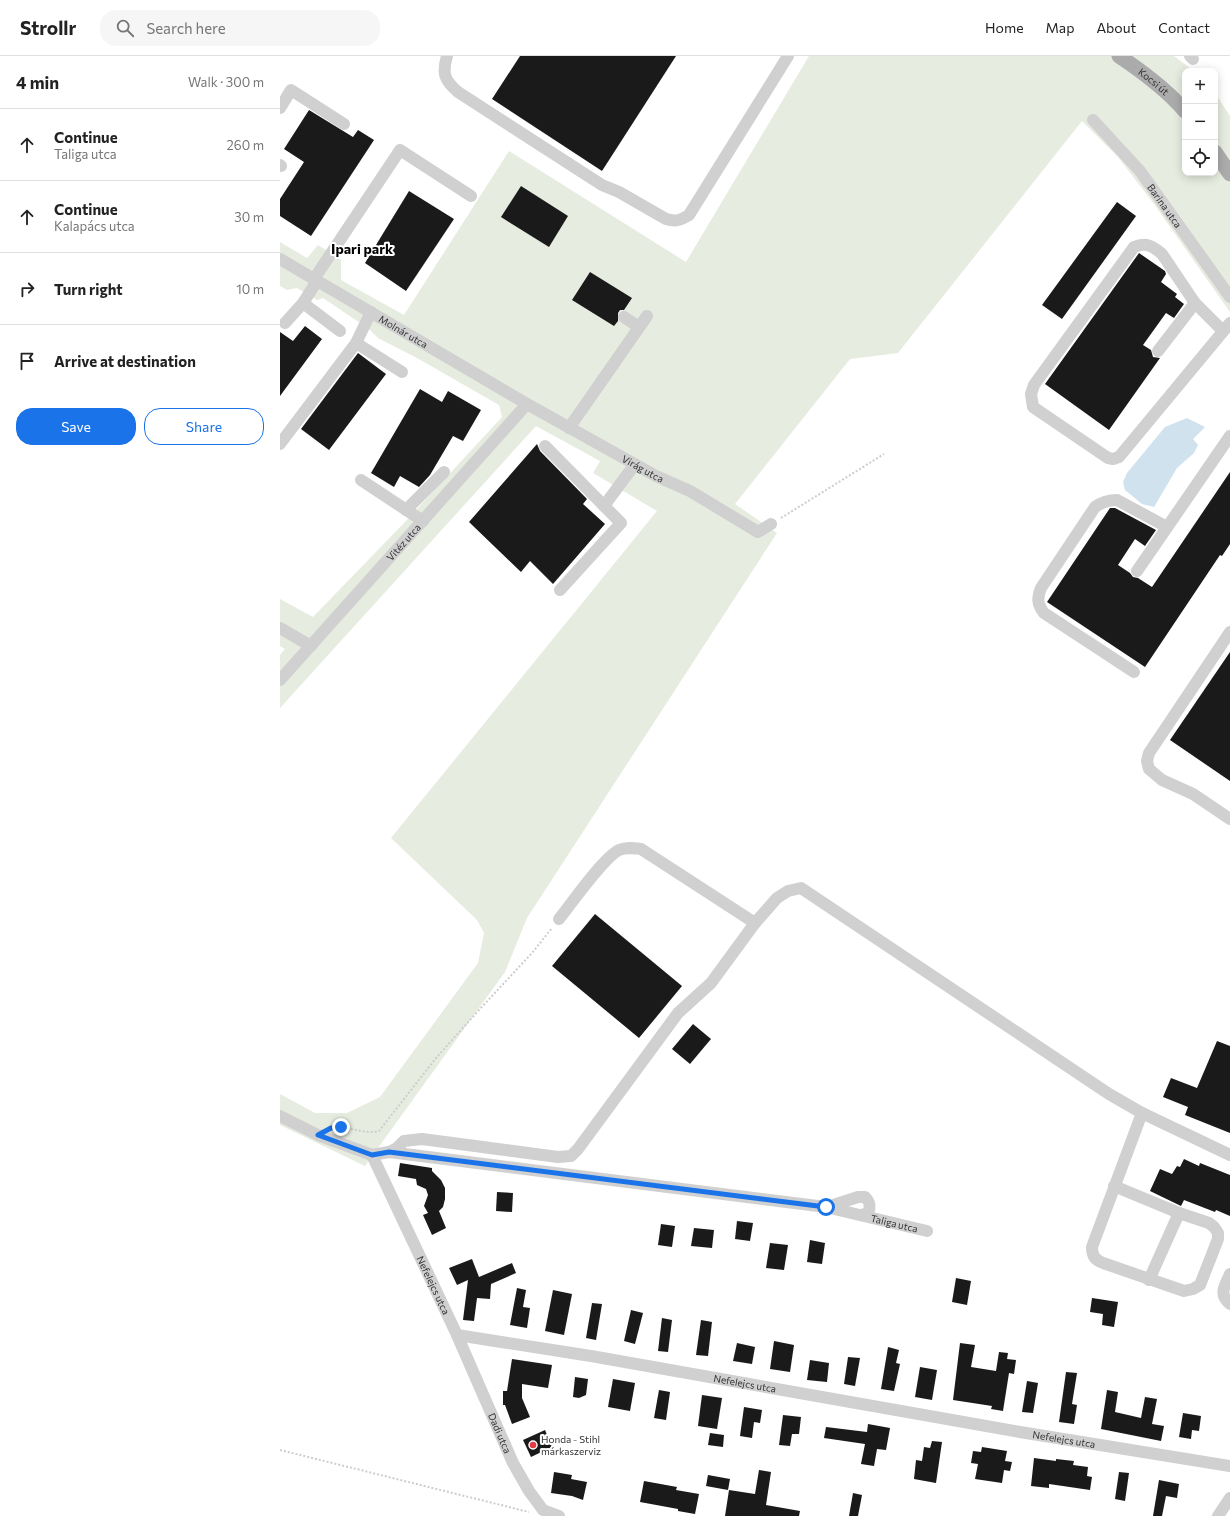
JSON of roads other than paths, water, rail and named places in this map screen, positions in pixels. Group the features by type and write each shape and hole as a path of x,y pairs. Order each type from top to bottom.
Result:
{"main road":[{"name":"Kocsi út","path":"1119,56 1156,83 1182,108"},
{"path":"1218,156 1230,174"}],"street":[{"path":"447,56 444,68 445,77 450,85 458,92 602,185 619,192 666,220 674,221 682,220 689,215 788,56"},
{"path":"280,108 291,90 344,124"},
{"name":"Barina utca","path":"1094,120 1140,171 1230,297"},
{"path":"285,323 303,303 316,280 400,150 471,196"},
{"path":"1140,244 1148,244 1155,247 1162,254 1195,303 1227,327 1119,458 1108,458 1033,406 1031,394 1034,385 1134,247 1140,244"},
{"name":"Molnár utca","path":"280,259 527,404"},
{"path":"303,303 340,331"},
{"path":"1158,351 1195,303"},
{"path":"280,444 356,343 371,312"},
{"path":"569,428 647,316"},
{"path":"624,317 638,327"},
{"path":"356,343 402,372"},
{"name":"Virág utca","path":"527,404 656,476 690,491 758,532 771,524"},
{"name":"Vitéz utca","path":"280,680 527,404"},
{"path":"1137,571 1230,436"},
{"path":"545,446 621,523 560,590"},
{"path":"604,506 635,464"},
{"path":"406,510 444,472"},
{"path":"361,480 423,521"},
{"path":"1134,672 1044,613 1038,602 1038,595 1041,588 1095,507 1101,503 1110,500 1122,502 1167,527"},
{"path":"280,628 311,646"},
{"path":"1229,817 1193,794 1162,780 1149,769 1147,762 1149,753 1230,632"},
{"path":"559,919 611,856 626,848 641,849 755,923"},
{"path":"389,1152 397,1148 404,1141 422,1139 558,1157 571,1156 578,1149 678,1013 711,982 755,923 777,898 788,891 800,888 1109,1094 1142,1113 1230,1155"},
{"path":"1114,1186 1179,1213 1209,1223 1214,1227 1218,1233 1218,1239 1200,1284 1194,1289 1184,1291 1149,1280 1098,1261 1092,1253 1092,1247 1114,1186 1142,1113"},
{"path":"280,1116 318,1135 372,1155"},
{"name":"Taliga utca","path":"372,1155 389,1152 826,1207 927,1231"},
{"name":"Nefelejcs utca","path":"372,1155 457,1335 591,1356 1020,1432 1230,1466"},
{"name":"Taliga utca","path":"826,1207 858,1197 865,1197 869,1201 870,1207 868,1212 862,1216"},
{"path":"1149,1280 1179,1213"},
{"path":"1230,1274 1223,1292 1224,1300 1230,1304"},
{"name":"Dadi utca","path":"457,1335 513,1463 529,1492 543,1510 559,1516"},
{"path":"1218,1516 1230,1498"}],"water":[{"path":"1187,418 1205,427 1193,439 1198,445 1194,453 1177,468 1154,507 1142,504 1125,490 1123,482 1127,473 1165,427"}],"place":[{"name":"Honda - Stihl márkaszerviz","path":"533,1445"}],"district":[{"name":"Ipari park","path":"362,248"}]}
